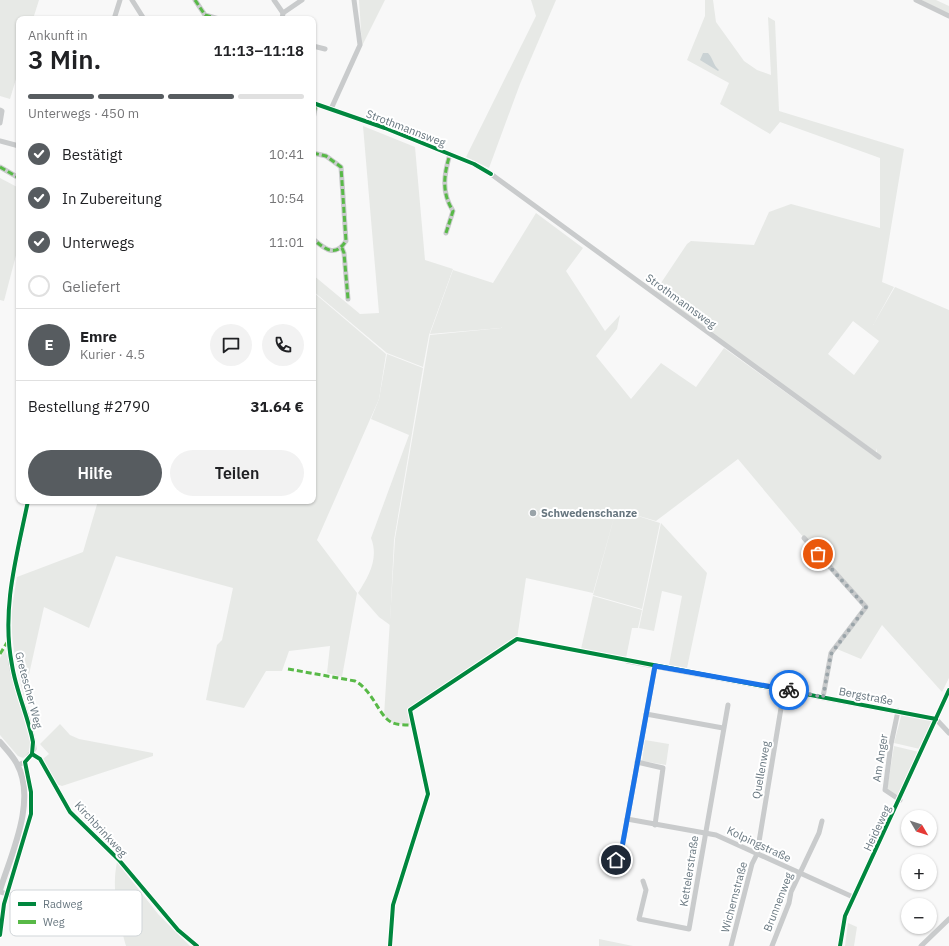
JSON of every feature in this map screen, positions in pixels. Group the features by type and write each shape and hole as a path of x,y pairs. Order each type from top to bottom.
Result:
{"street":[{"path":"115,16 120,0"},
{"path":"132,0 142,16"},
{"path":"274,0 283,13 282,16"},
{"path":"283,13 302,0"},
{"path":"331,109 360,45 354,0"},
{"path":"916,0 949,16"},
{"path":"199,1 205,15 208,16"},
{"path":"316,47 326,49"},
{"name":"Strothmannsweg","path":"316,103 385,128 450,154 474,164 491,174 879,457"},
{"path":"0,110 2,111 0,123"},
{"path":"0,141 16,145"},
{"path":"316,154 326,156 341,167 346,241 342,248 334,251 325,249 316,242"},
{"path":"446,233 453,211 446,197 444,174 450,154"},
{"path":"0,167 16,176"},
{"path":"342,248 344,253 348,299"},
{"name":"Gretescher Weg","path":"27,504 10,590 8,627 12,665 32,735 34,749 32,754"},
{"name":"Bergstraße","path":"804,538 866,607 831,654 823,697"},
{"name":"Bergstraße","path":"627,661 936,719"},
{"path":"616,860 621,853 628,819 655,666"},
{"name":"Quellenweg","path":"756,854 784,690"},
{"name":"Heideweg","path":"840,946 842,927 853,897 900,800 949,690"},
{"name":"Kettelerstraße","path":"643,881 646,890 639,919 689,929 728,705"},
{"name":"Am Anger","path":"898,711 891,744 885,790 900,800"},
{"path":"646,714 723,728"},
{"path":"936,719 949,733"},
{"path":"0,742 18,765 23,781 24,806 0,891 10,894"},
{"path":"18,765 25,762 32,754"},
{"name":"Kirchbrinkweg","path":"32,754 40,759 70,812 119,860 178,930 198,946"},
{"path":"637,762 663,768 655,825"},
{"name":"Kolpingstraße","path":"628,819 716,835 853,897"},
{"name":"Brunnenweg","path":"772,946 799,873 819,833 822,821"},
{"name":"Wichernstraße","path":"731,946 752,864 756,854"},
{"path":"920,946 949,920"}],"shaded area":[{"path":"0,0 39,0 34,16 16,16 16,79 10,99 0,96"},
{"path":"359,0 385,0 362,46"},
{"path":"531,0 556,0 520,84 489,168 466,157 536,16"},
{"path":"705,0 713,0 716,22 744,61 757,70 771,75 768,17 775,21 779,111 904,149 882,282 894,287 873,325 895,287 949,310 949,678 942,692 882,625 861,659 837,649 866,607 804,538 738,459 656,521 622,511 660,523 642,609 593,595 615,514 593,593 526,578 517,639 410,710 412,725 394,724 384,716 395,539 430,335 501,328 430,334 453,270 493,283 536,213 583,248 566,271 605,331 620,315 617,329 596,356 631,399 661,363 696,387 724,348 874,456 877,452 877,448 876,452 655,292 687,244 691,241 754,245 769,212 791,204 880,228 880,158 780,122 770,134 720,104 729,83 687,60 705,16","holes":["853,321 879,341 854,375 828,354"]},
{"path":"921,0 936,0 949,6 949,14"},
{"path":"703,53 708,53 710,55 715,66 719,70 718,71 700,60"},
{"path":"363,126 415,147 425,260 453,269 429,335 423,367 387,353 316,294 316,277 360,314 379,313"},
{"path":"0,178 16,186 16,255 4,301 0,300"},
{"path":"316,295 386,354 379,399 317,540 357,593 342,677 327,673 330,646 289,651 282,671 266,671 244,708 206,700 217,645 222,640 233,588 116,556 89,628 44,607 24,697 12,633 12,611 17,577 83,552 97,504 316,504"},
{"path":"387,354 423,368 394,540 390,625 379,617 358,593 372,567 374,553 371,538 409,435 371,419 379,399"},
{"path":"661,523 707,573 687,668 669,665 682,596 662,591 654,631 639,628"},
{"path":"593,596 642,610 638,628 632,628 626,658 581,649"},
{"path":"5,649 31,744 28,754 23,758 18,756 0,735 0,658"},
{"path":"902,713 933,720 920,749 894,743"},
{"path":"60,724 70,735 79,739 153,753 153,756 62,786 56,784 43,759 49,754 40,744"},
{"path":"645,740 669,744 666,765 642,761"},
{"path":"894,746 919,752 899,797 887,790"},
{"path":"117,862 139,890 115,890 115,873"},
{"path":"142,894 158,914 190,946 126,946 123,936 142,936"},
{"path":"848,923 857,927 854,946 845,946"},
{"path":"599,939 633,946 599,946"}],"marked path":[{"path":"195,0 205,15 208,16"},
{"path":"316,154 326,156 341,167 346,241 342,246 334,250 326,249 316,241"},
{"path":"446,233 453,211 449,204 445,190 445,176 450,154"},
{"path":"0,167 16,176"},
{"path":"342,248 344,253 348,299"},
{"path":"0,654 8,641"},
{"path":"288,669 355,681 362,685 388,720 397,724 412,725"}],"cycle path":[{"path":"316,104 385,128 474,164 491,174"},
{"path":"0,935 4,904 31,814 31,792 25,762 32,754 33,742 14,675 9,644 8,623 9,603 15,562 27,504"},
{"path":"390,946 393,905 428,794 410,710 517,639 936,719"},
{"path":"840,946 845,916 949,690"},
{"path":"32,754 40,759 70,812 119,860 178,930 197,946"}],"way so far":[{"path":"789,690 823,697 831,654 866,607 818,554"}],"place":[{"name":"Schwedenschanze","path":"533,513"}],"route":[{"path":"616,860 621,853 655,666 789,690"}]}
